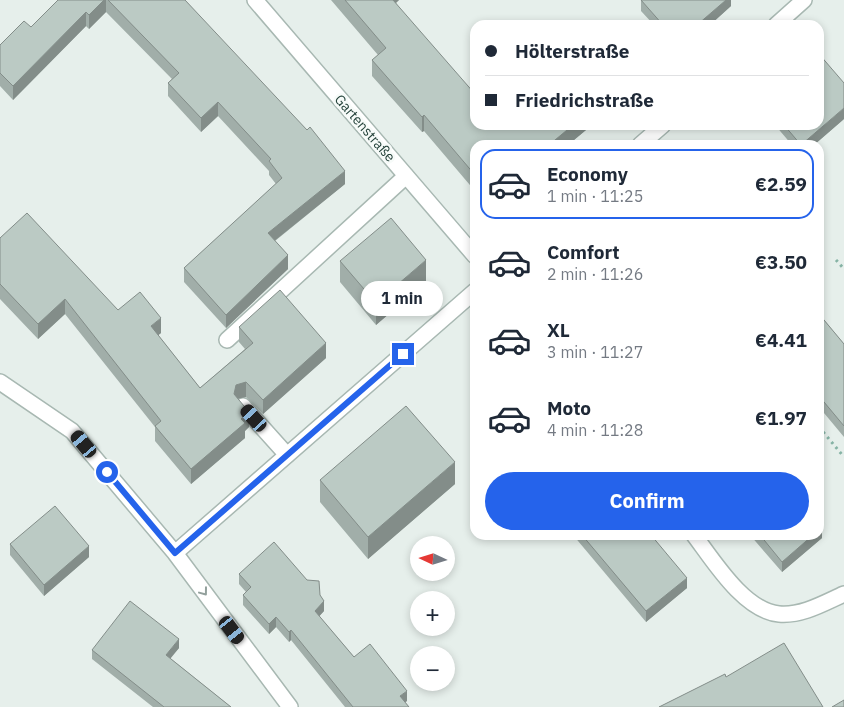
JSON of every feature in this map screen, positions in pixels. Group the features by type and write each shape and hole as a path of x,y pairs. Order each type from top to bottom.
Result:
{"street":[{"name":"Gartenstraße","path":"255,0 470,250"},
{"path":"782,20 804,0"},
{"path":"646,140 657,130"},
{"path":"227,340 406,176"},
{"path":"175,553 470,295"},
{"path":"0,382 72,431 175,553 290,707"},
{"path":"243,406 287,455"},
{"path":"698,540 733,585 758,606 778,614 812,609 844,594"}],"path":[{"path":"836,260 844,269"},
{"path":"824,433 844,457"}],"building":[{"path":"58,0 104,0 89,15 86,12 13,86 0,73 0,45 24,21 31,27"},
{"path":"108,0 185,0 307,130 310,127 345,171 268,233 288,255 226,315 184,268 282,178 269,161 271,159 218,102 201,118 168,83 179,73"},
{"path":"345,0 393,0 470,88 470,130 567,130 555,140 470,140 470,169 424,115 422,117 372,60 386,48"},
{"path":"641,0 726,0 703,20 659,20"},
{"path":"824,60 844,83 844,108 824,125"},
{"path":"788,130 818,130 807,140 797,140"},
{"path":"27,213 118,310 140,292 161,318 151,326 200,388 253,343 239,327 280,290 326,343 263,400 246,382 236,385 234,394 249,412 241,419 245,423 191,469 155,426 161,421 65,299 38,324 0,284 0,238"},
{"path":"391,218 426,260 376,303 340,261"},
{"path":"824,320 844,344 844,426 824,402"},
{"path":"406,406 455,462 368,537 320,480"},
{"path":"55,506 89,546 44,585 10,544"},
{"path":"586,540 655,540 687,578 646,611"},
{"path":"764,540 807,540 782,562"},
{"path":"274,542 307,580 319,581 320,595 324,601 315,611 354,657 370,644 407,691 400,696 409,707 353,707 291,630 289,632 276,617 269,624 243,595 251,587 239,574"},
{"path":"130,601 179,639 166,655 231,707 164,707 92,650"},
{"path":"784,643 823,707 659,707 725,674 726,677"},
{"path":"844,700 844,707 832,707"}],"route":[{"path":"107,472 175,553 403,354"}]}
